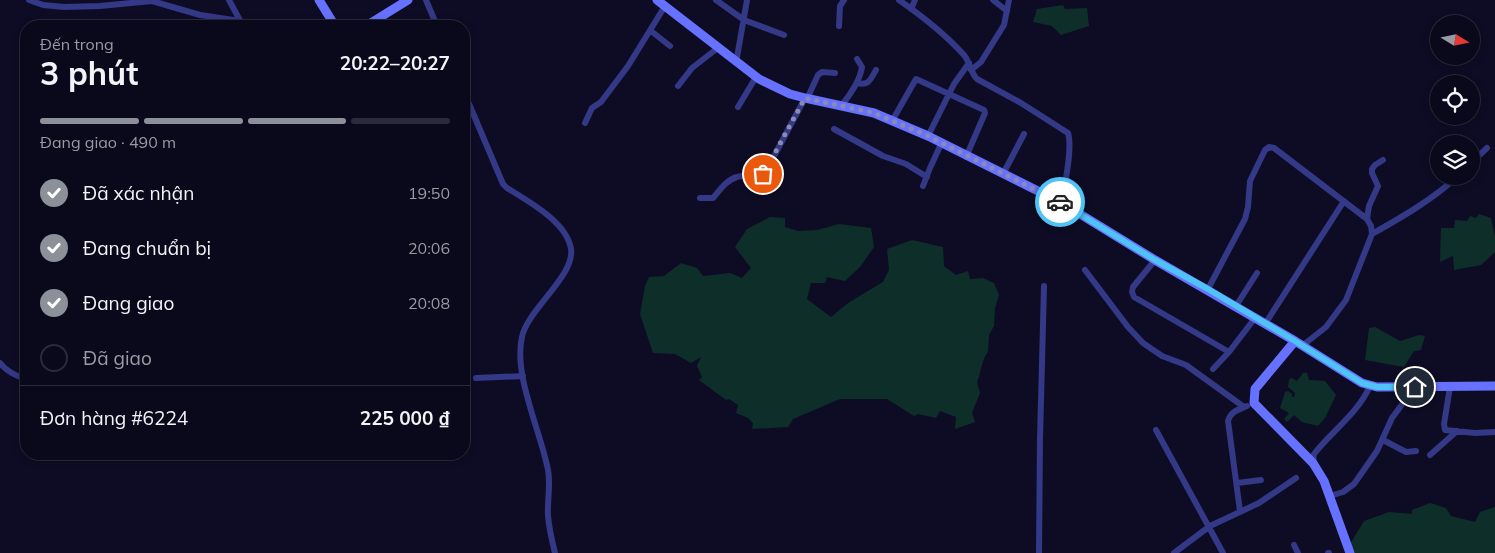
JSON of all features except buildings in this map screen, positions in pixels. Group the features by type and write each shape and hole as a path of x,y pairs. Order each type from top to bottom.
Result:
{"street":[{"path":"29,0 43,5 64,7 152,1 223,20"},
{"path":"229,0 239,20"},
{"path":"319,0 331,20"},
{"path":"376,20 408,0"},
{"path":"426,0 434,20"},
{"path":"657,0 719,47 736,63 774,87 806,99 874,113 928,136 966,157 1062,203 1362,383 1370,386 1495,386"},
{"path":"716,0 744,20 784,35"},
{"path":"736,63 747,0"},
{"path":"839,26 840,6 844,0"},
{"path":"899,0 951,42 963,54 974,76 982,83 1020,103 1068,134 1068,162 1062,203"},
{"path":"911,8 916,0"},
{"path":"993,0 1007,11"},
{"path":"928,136 959,75 981,62 1000,32 1004,25 1008,0"},
{"path":"585,123 592,108 601,102 628,66 665,6"},
{"path":"651,30 670,46"},
{"path":"678,86 692,68 719,47"},
{"path":"842,106 862,70 857,60"},
{"path":"856,83 867,84 876,70"},
{"path":"700,198 713,198 728,181 737,177 758,176 765,173 818,75 822,72 836,73"},
{"path":"738,107 756,77"},
{"path":"892,121 916,79 949,94 985,112 966,157"},
{"path":"470,106 503,184 537,206 550,217 566,237 571,250 570,260 564,272 535,312 522,334 521,346 523,376 548,471 548,517 555,553"},
{"path":"834,129 883,156 906,164 927,177"},
{"path":"1003,174 1024,134"},
{"path":"923,186 941,144"},
{"path":"1208,289 1245,219 1250,181 1265,150 1269,148 1278,151 1344,201 1367,219 1371,226 1372,234 1346,300 1326,327 1298,343 1255,390 1254,403 1314,463 1324,481 1350,553"},
{"path":"1480,155 1487,148"},
{"path":"1367,219 1369,206 1378,186 1372,169 1383,160"},
{"path":"1372,234 1411,212 1448,185"},
{"path":"1265,324 1344,201"},
{"path":"1155,260 1134,287 1132,292 1134,297 1229,352"},
{"path":"1084,270 1128,327 1143,343 1162,356 1186,365 1244,407"},
{"path":"1236,306 1257,273"},
{"path":"1039,553 1044,286"},
{"path":"1213,369 1229,352 1255,318"},
{"path":"0,363 14,375 20,377"},
{"path":"476,378 523,376"},
{"path":"1314,463 1314,454 1366,396 1370,386"},
{"path":"1330,496 1343,492 1354,484 1382,440 1392,418 1415,387"},
{"path":"1450,387 1444,427 1446,430 1474,433 1495,432"},
{"path":"1240,511 1228,421 1233,412 1254,403"},
{"path":"1156,430 1223,553"},
{"path":"1430,455 1457,431"},
{"path":"1382,440 1406,452 1416,451"},
{"path":"1174,553 1210,526 1259,502 1296,478"},
{"path":"1237,484 1261,480"},
{"path":"1294,545 1298,553"}],"green space":[{"path":"1063,5 1065,9 1087,8 1089,26 1061,35 1052,26 1033,22 1037,9"},
{"path":"1479,214 1491,218 1495,237 1495,252 1481,265 1454,270 1453,256 1440,262 1441,228 1454,228 1455,220 1467,221 1470,216 1476,218"},
{"path":"770,217 785,218 785,227 798,231 817,230 839,224 871,228 874,247 860,267 845,281 827,277 825,283 811,283 807,299 831,317 848,303 883,282 889,270 887,249 912,240 943,247 944,266 956,275 968,271 970,279 983,278 994,283 999,295 995,308 994,326 989,335 988,352 984,358 977,382 980,393 972,413 975,422 955,429 956,417 940,411 936,418 918,414 914,416 887,399 840,399 793,419 788,427 752,429 753,423 748,418 736,413 738,405 729,399 726,400 699,380 702,377 697,366 701,357 691,363 675,354 653,353 640,314 645,286 649,277 664,276 681,263 697,268 703,276 730,273 742,278 751,268 735,247 747,229"},
{"path":"1375,327 1400,341 1419,335 1425,336 1421,350 1414,351 1404,367 1365,360 1369,328"},
{"path":"1303,373 1307,373 1309,380 1325,381 1336,395 1325,418 1318,426 1302,422 1294,415 1287,422 1284,419 1289,413 1280,408 1285,392 1288,391 1294,397 1295,393 1288,387 1289,379 1292,378 1297,381"},
{"path":"1430,503 1446,508 1451,516 1475,522 1480,512 1495,507 1495,553 1353,553 1350,544 1364,521 1389,512 1412,514 1412,510"}],"way so far":[{"path":"763,174 805,98 874,113 928,136 1060,202"}],"route":[{"path":"1060,202 1155,260 1295,341 1362,383 1377,387 1415,387"}]}
